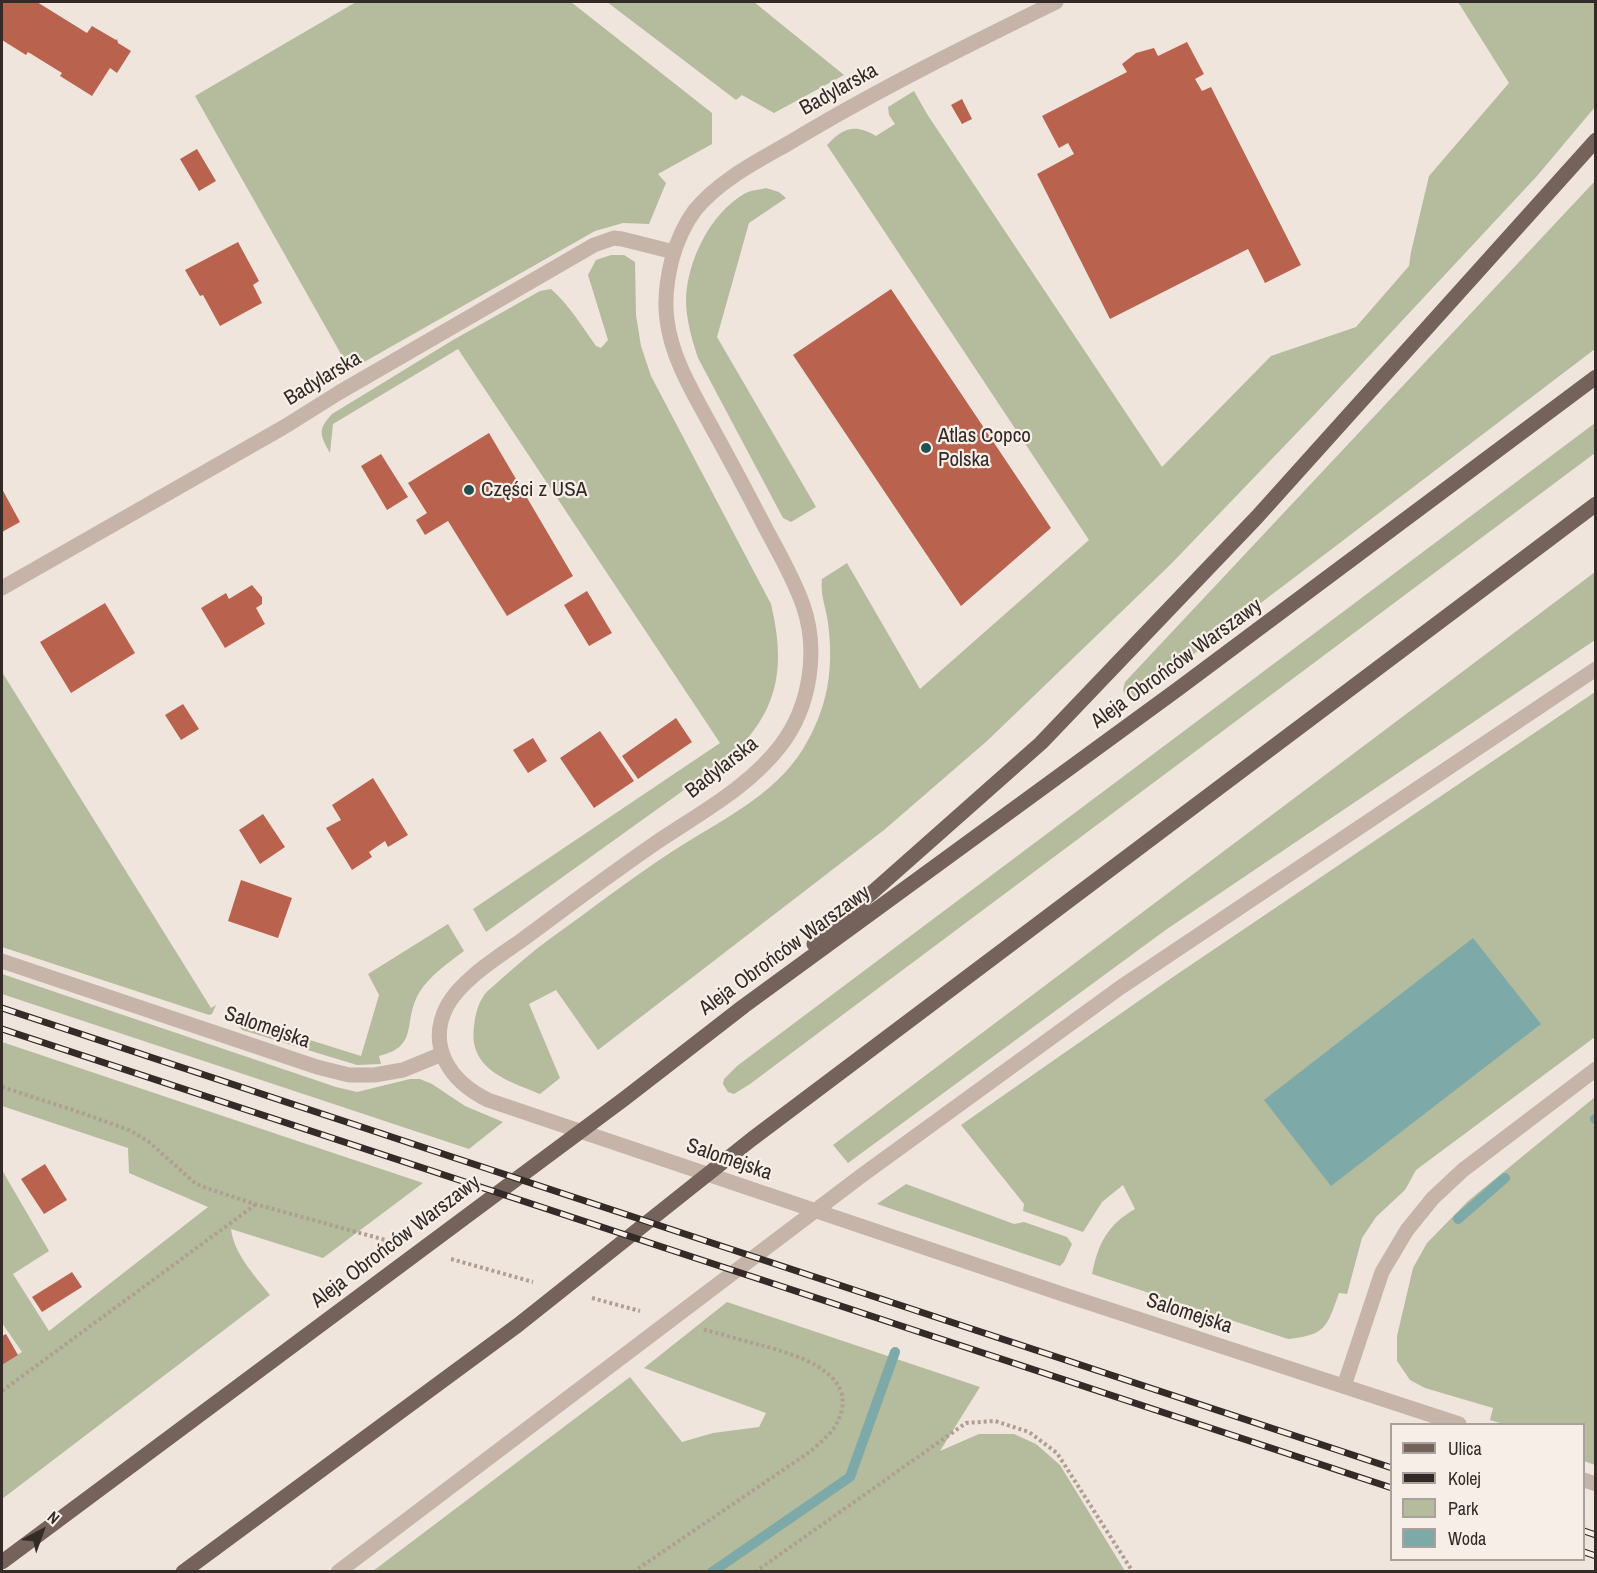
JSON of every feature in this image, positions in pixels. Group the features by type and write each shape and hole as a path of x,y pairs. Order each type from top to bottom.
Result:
{"main road":[{"path":"744,1006 1041,743 1257,517 1596,140"},
{"name":"Aleja Obrońców Warszawy","path":"2,1562 624,1099 744,1006 1179,689 1596,377"},
{"path":"183,1572 518,1324 752,1138 1596,504"}],"street":[{"name":"Badylarska","path":"442,1054 440,1045 442,1017 449,1003 464,986 504,953 622,866 751,777 770,759 791,731 805,695 810,660 810,639 802,603 759,515 693,393 673,348 666,307 667,277 682,232 696,210 723,184 750,165 862,100 1056,2"},
{"name":"Badylarska","path":"2,588 284,427 340,392 594,245 614,238 674,252"},
{"path":"338,1572 861,1176 1121,987 1596,669"},
{"name":"Salomejska","path":"2,961 317,1067 349,1075 392,1073 442,1054 460,1083 471,1092 488,1100 1057,1293 1453,1423"},
{"path":"1344,1386 1382,1272 1407,1230 1433,1198 1463,1170 1596,1069"}],"path":[{"path":"2,1087 129,1130 148,1141 195,1183 255,1204 2,1391"},
{"path":"755,1572 966,1423 995,1421 1029,1432 1057,1453 1132,1572"}],"green space":[{"path":"356,2 571,2 712,113 712,144 658,174 666,183 649,224 623,223 595,231 350,370 195,96"},
{"path":"607,2 754,2 844,75 774,113 742,95 736,100"},
{"path":"1458,2 1595,2 1595,107 1537,176 1316,413 1171,564 987,741 884,830 598,1050 556,990 529,1004 560,1078 540,1094 503,1078 484,1063 477,1053 474,1027 481,1000 486,993 538,948 627,883 761,794 791,766 803,749 818,718 829,672 830,640 822,579 847,563 920,689 1089,540 827,145 839,134 850,129 862,130 876,136 895,124 889,115 888,107 914,91 927,114 1162,467 1271,356 1356,327 1409,266 1429,176 1509,83"},
{"path":"1595,181 1595,349 1141,694 1133,698 1126,696 1123,690 1125,682"},
{"path":"766,188 779,192 786,198 749,223 717,337 816,507 791,522 783,518 698,358 686,307 687,285 691,270 711,226 732,203 744,194"},
{"path":"611,255 624,255 635,262 636,315 641,346 651,376 771,604 776,627 778,668 768,705 759,723 730,757 486,932 473,909 720,743 458,349 333,424 330,453 322,437 322,429 332,414 453,340 540,291 551,289 558,295 596,346 601,348 608,340 588,275 596,260"},
{"path":"1595,423 1595,453 750,1084 734,1094 728,1092 723,1084 724,1079 737,1066"},
{"path":"1595,572 1595,640 1167,929 848,1163 833,1145"},
{"path":"2,672 211,1008 216,1005 212,1014 209,1015 2,947"},
{"path":"1595,692 1595,1037 1416,1170 1405,1190 1376,1217 1362,1238 1347,1294 1339,1293 1324,1327 1311,1335 1288,1339 1092,1274 1097,1253 1105,1236 1117,1222 1135,1209 1123,1185 1102,1202 1083,1232 1023,1211 1024,1204 961,1125 1173,977"},
{"path":"448,924 464,951 439,970 423,987 414,1004 405,1040 392,1052 379,1056 381,1064 357,1065 242,1030 235,1022 232,1010 243,1019 361,1056 379,995 368,974"},
{"path":"2,974 336,1087 357,1092 410,1079 420,1079 432,1084 465,1106 503,1122 469,1149 2,994"},
{"path":"2,1042 423,1183 323,1258 231,1229 241,1256 270,1295 2,1499 2,1365 22,1352 2,1323 2,1170 49,1251 13,1274 49,1331 208,1207 129,1173 128,1148 2,1106"},
{"path":"1595,1097 1595,1465 1585,1461 1585,1423 1500,1423 1490,1420 1493,1408 1425,1388 1410,1380 1397,1361 1397,1336 1413,1268 1427,1243 1468,1201"},
{"path":"906,1184 1014,1224 1024,1222 1067,1237 1072,1244 1060,1266 877,1204"},
{"path":"727,1302 980,1387 940,1451 979,1434 1014,1434 1036,1444 1060,1465 1125,1571 373,1571 630,1377 682,1442 713,1433 759,1427 766,1413 644,1368"}],"water":[{"path":"1473,938 1541,1024 1331,1186 1264,1100"}],"building":[{"path":"2,2 37,2 87,33 92,26 117,39 118,43 131,51 117,73 110,68 92,96 60,76 62,73 28,52 26,55 2,40"},
{"path":"1187,42 1204,74 1195,79 1202,91 1211,87 1301,265 1265,283 1248,249 1110,319 1037,174 1074,154 1068,143 1059,148 1042,116 1127,72 1122,64 1136,53 1154,48 1158,56"},
{"path":"962,99 972,119 962,124 951,105"},
{"path":"197,149 216,181 199,191 180,159"},
{"path":"238,242 259,281 253,285 262,303 220,326 203,295 200,296 185,270"},
{"path":"891,289 1051,528 961,606 793,355"},
{"path":"489,433 573,576 507,616 448,521 425,535 416,520 427,513 408,483"},
{"path":"381,454 408,497 387,510 361,466"},
{"path":"2,489 20,522 2,532"},
{"path":"252,585 262,597 262,604 256,608 265,624 225,648 201,608 226,593 229,599"},
{"path":"587,591 612,633 589,646 564,605"},
{"path":"105,603 135,653 71,693 40,642"},
{"path":"183,704 199,729 181,740 165,715"},
{"path":"676,718 692,742 638,779 622,756"},
{"path":"600,731 634,781 594,808 560,758"},
{"path":"533,738 547,761 528,773 513,750"},
{"path":"373,778 408,835 388,847 385,841 369,852 372,857 352,870 326,828 341,820 332,805"},
{"path":"263,814 285,847 260,864 239,830"},
{"path":"241,880 292,898 278,938 228,921"},
{"path":"45,1164 67,1200 44,1214 21,1179"},
{"path":"72,1272 82,1287 42,1312 32,1297"},
{"path":"6,1334 18,1355 2,1365 2,1336"}],"waterway":[{"path":"1458,1219 1505,1178"},
{"path":"712,1572 850,1477 895,1352"}],"railway":[{"path":"2,1008 1390,1467"},
{"path":"2,1029 1390,1487"},
{"path":"1585,1531 1596,1535"},
{"path":"1585,1552 1596,1556"}],"place":[{"name":"Atlas Copco Polska","path":"926,448"},
{"name":"Części z USA","path":"469,490"}]}
